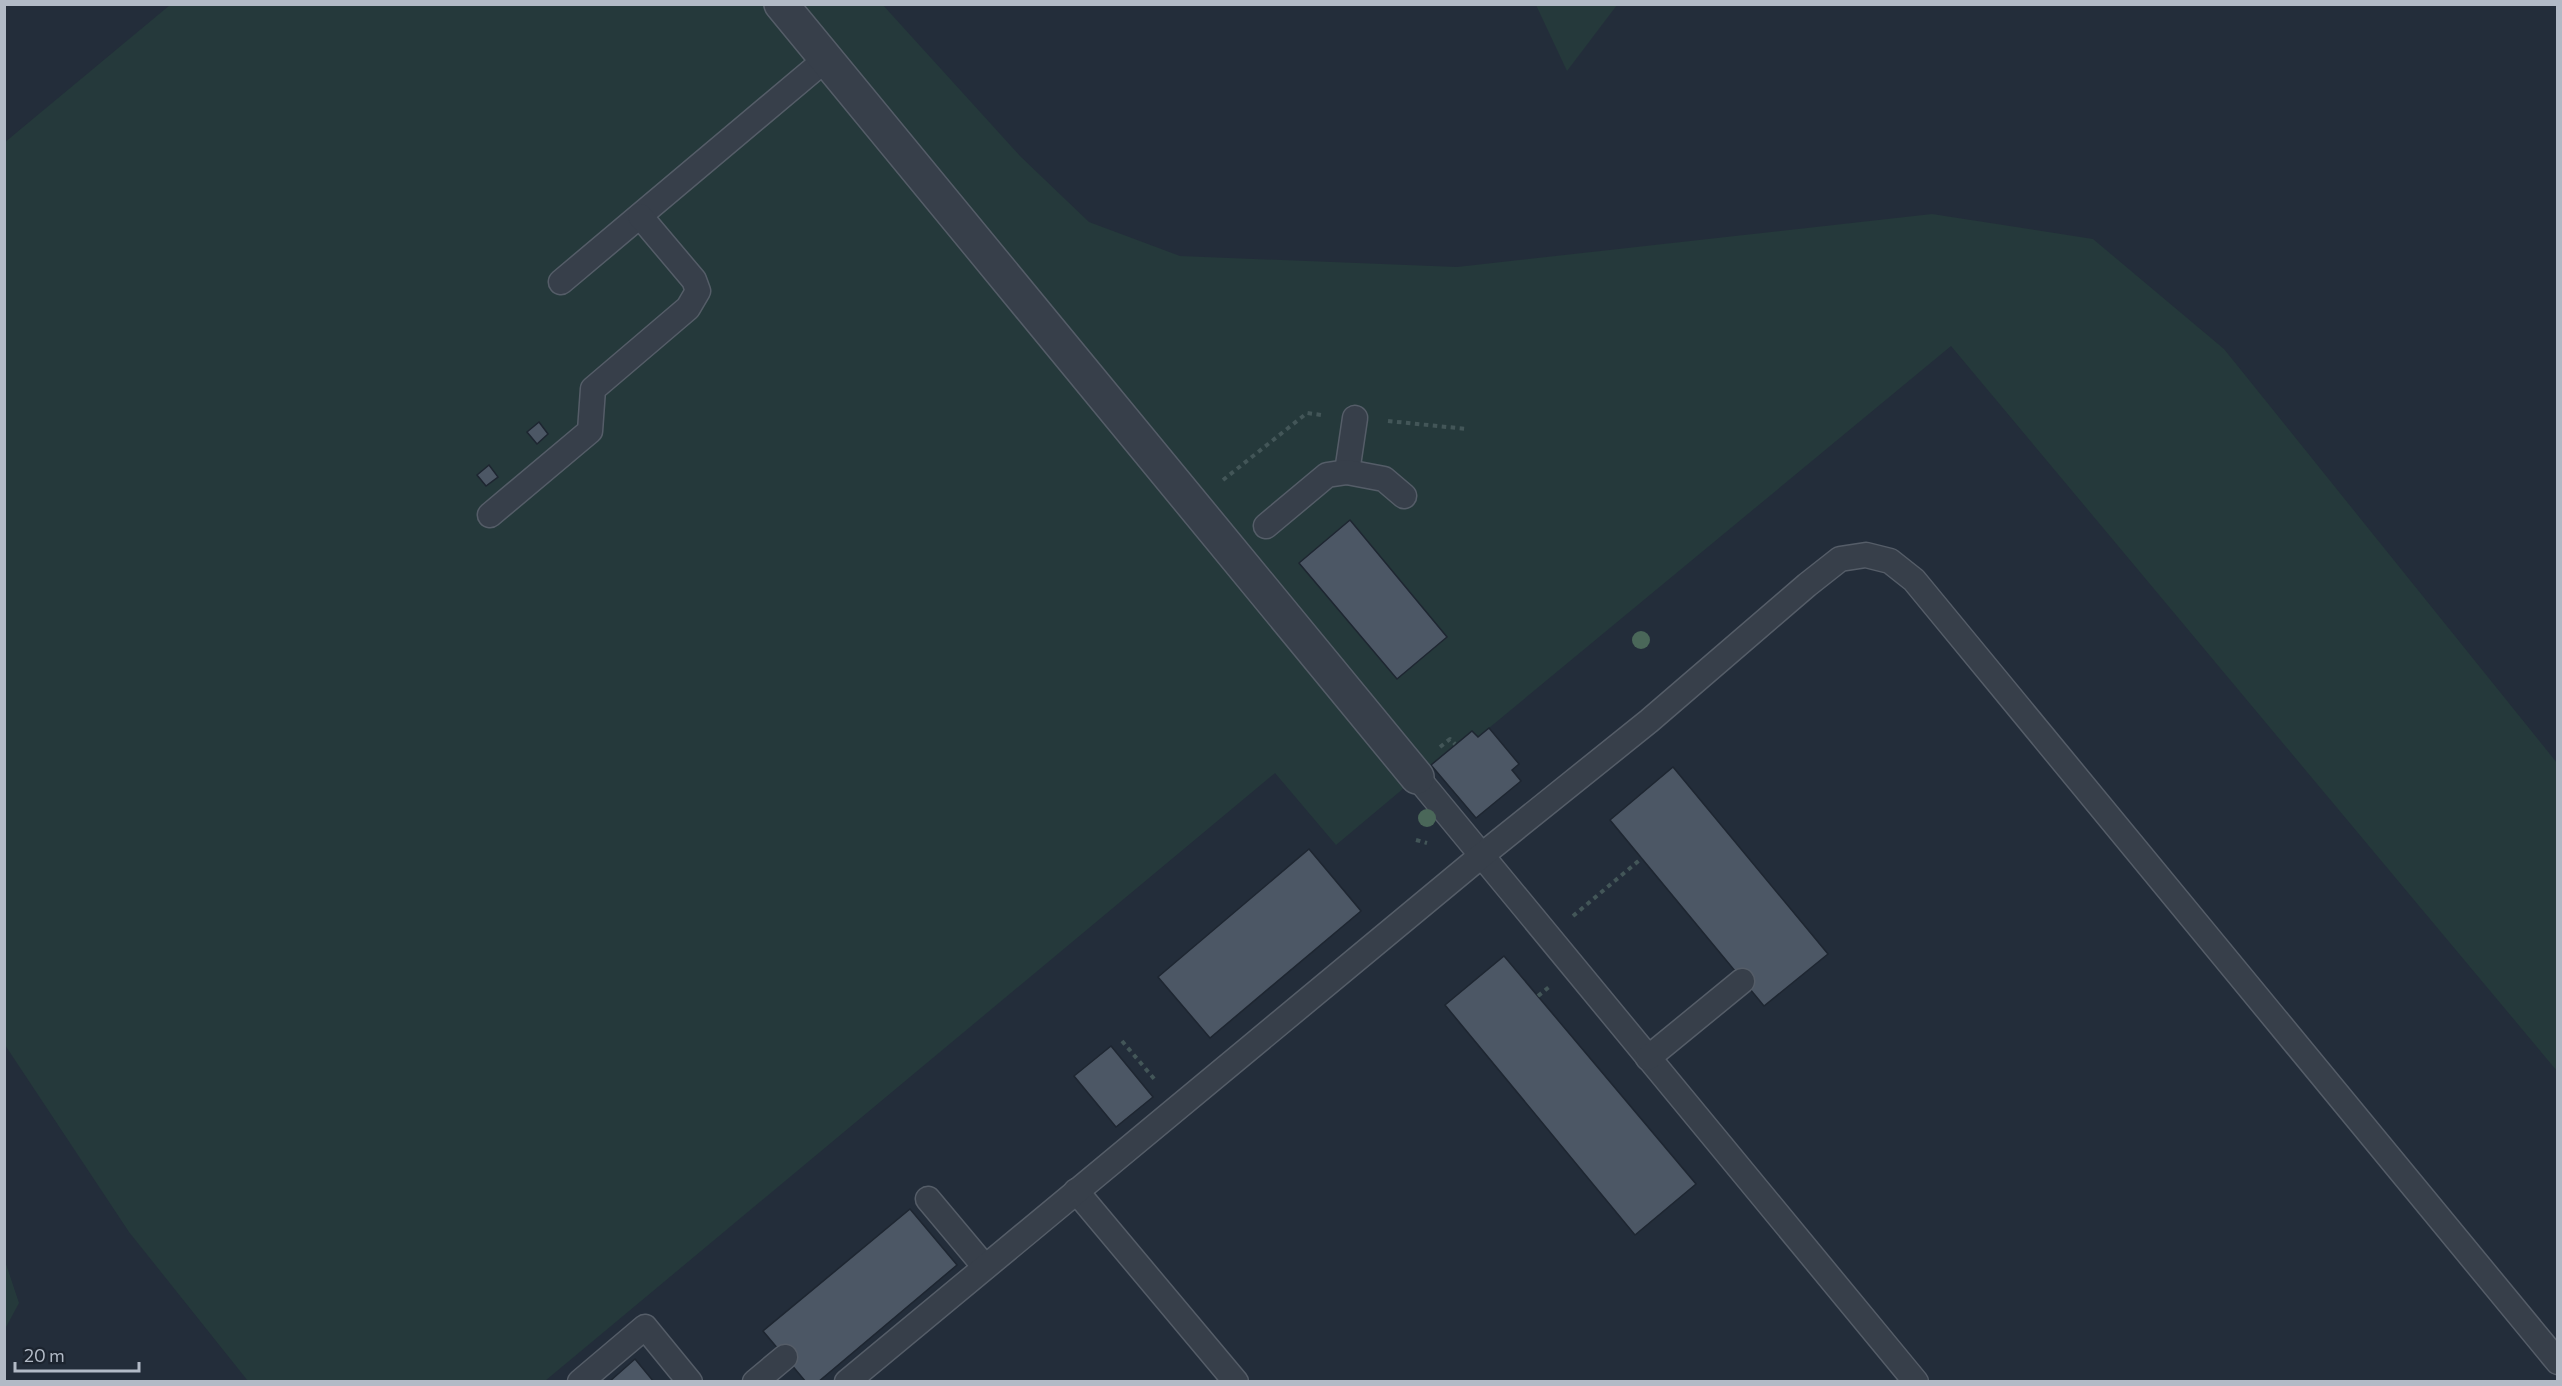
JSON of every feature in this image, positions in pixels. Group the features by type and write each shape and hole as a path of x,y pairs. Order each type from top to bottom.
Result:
{"street":[{"path":"781,4 1417,777"}],"lane":[{"path":"561,282 826,59"},
{"path":"490,515 590,431 593,389 688,308 694,300 698,291 694,280 640,216"},
{"path":"1347,472 1347,459 1355,418"},
{"path":"1266,526 1327,476 1347,472 1384,479 1404,496"},
{"path":"847,1382 1481,856 1649,721 1807,585 1840,559 1866,555 1890,561 1914,580 2558,1362"},
{"path":"1417,777 1917,1382"},
{"path":"1648,1058 1742,981"},
{"path":"1076,1191 1236,1382"},
{"path":"928,1199 985,1267"},
{"path":"580,1382 645,1327 690,1382"},
{"path":"755,1382 785,1357"}],"path":[{"path":"1548,937 1642,858"},
{"path":"1122,1041 1178,1107"}],"green space":[{"path":"882,4 1020,156 1089,222 1180,256 1457,267 1932,214 2093,239 2224,349 2557,763 2557,1071 1951,346 1478,737 1472,731 1336,845 1275,773 545,1381 248,1381 129,1232 5,1045 4,143 170,5"},
{"path":"1536,4 1617,5 1567,71"},
{"path":"4,1258 19,1303 5,1329 4,1329"}],"building":[{"path":"539,422 548,434 537,444 527,432"},
{"path":"489,465 498,477 486,486 477,475"},
{"path":"1350,520 1447,637 1397,679 1299,563"},
{"path":"1489,728 1519,764 1512,770 1521,781 1476,818 1431,765 1472,731 1478,737"},
{"path":"1673,767 1828,954 1764,1006 1610,820"},
{"path":"1309,849 1361,911 1210,1038 1158,977"},
{"path":"1504,956 1696,1184 1635,1235 1445,1005"},
{"path":"1111,1046 1153,1097 1116,1127 1074,1076"},
{"path":"910,1209 957,1265 818,1382 806,1382 763,1331"},
{"path":"635,1359 654,1382 609,1382"}]}
